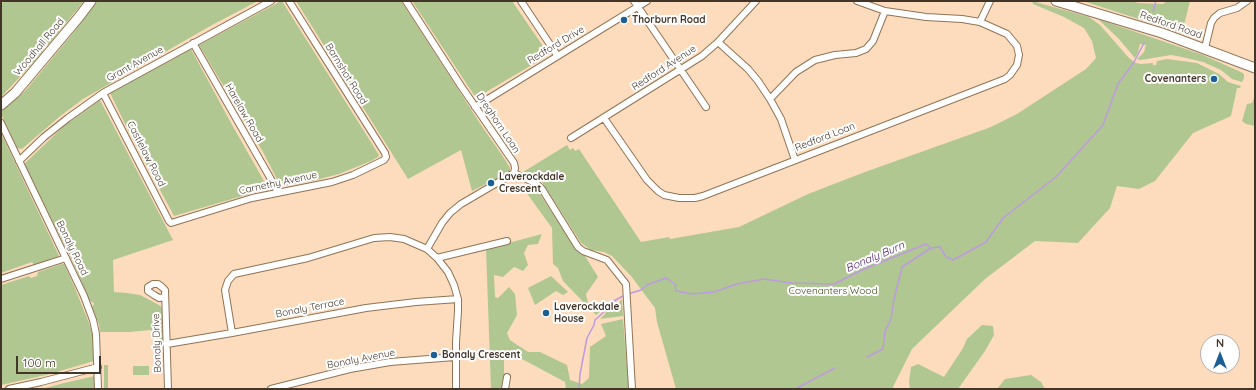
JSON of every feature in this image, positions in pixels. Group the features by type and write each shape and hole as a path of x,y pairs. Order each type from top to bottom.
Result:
{"main road":[{"name":"Woodhall Road","path":"1,105 15,93 91,1"},
{"name":"Redford Road","path":"1056,1 1142,26 1205,48 1255,68"}],"street":[{"name":"Grant Avenue","path":"19,161 44,137 103,93 272,1"},
{"name":"Barnshot Road","path":"289,1 386,157"},
{"name":"Dreghorn Loan","path":"406,1 514,164 514,173"},
{"path":"521,1 557,55"},
{"path":"634,1 706,108"},
{"name":"Redford Drive","path":"475,107 557,55 647,1"},
{"name":"Redford Avenue","path":"571,138 702,56 718,42 756,1"},
{"path":"857,1 885,11 926,17 962,19 980,22 990,1"},
{"path":"1205,48 1211,23 1214,18 1220,13 1237,8 1247,1"},
{"path":"770,99 796,72 815,60 829,56 856,53 866,49 873,41 885,11"},
{"name":"Redford Loan","path":"604,118 647,180 658,191 671,197 687,198 703,196 999,81 1010,75 1018,60 1018,49 1015,42 1002,31 980,22"},
{"path":"718,42 748,69 770,99 780,119 795,160"},
{"name":"Harelaw Road","path":"193,43 277,192"},
{"name":"Castlelaw Road","path":"103,93 171,223"},
{"name":"Bonaly Road","path":"1,123 84,296 93,320 96,334 98,389"},
{"name":"Carnethy Avenue","path":"171,223 236,202 277,192 332,182 371,167 384,160 386,157"},
{"path":"427,249 442,223 450,213 461,204 514,173 537,184 542,189 578,247 583,251 601,257 610,263 626,284 632,389"},
{"path":"232,334 225,290 228,281 234,274 308,258 374,238 390,237 404,239 427,249 438,258 448,272 454,285 458,299 456,389"},
{"path":"438,258 500,241 507,241"},
{"path":"1,279 66,258"},
{"name":"Bonaly Drive","path":"165,297 168,389"},
{"name":"Bonaly Terrace","path":"167,344 232,334 366,308 458,299"},
{"name":"Bonaly Avenue","path":"271,389 350,369 390,362 456,357"},
{"path":"9,389 98,367"},
{"path":"505,389 507,377"}],"green space":[{"path":"8,1 84,1 33,63 1,97 1,3"},
{"path":"96,1 258,1 212,25 83,99 59,117 23,148 17,148 1,111 26,90 74,32"},
{"path":"281,1 379,155 371,161 339,174 284,186 280,185 263,152 199,45"},
{"path":"296,1 401,1 502,155 510,168 510,172 472,191 461,150 408,179"},
{"path":"412,1 512,1 547,52 547,56 476,98"},
{"name":"Covenanters Wood","path":"1032,1 1089,17 1100,25 1129,58 1136,63 1153,63 1153,65 1156,65 1157,61 1167,59 1197,63 1219,74 1228,82 1241,86 1240,88 1237,88 1231,116 1193,133 1155,181 1139,189 1117,186 1110,208 1078,243 1035,241 985,279 912,349 892,389 676,389 657,322 655,308 631,276 612,256 604,252 591,250 581,243 542,182 528,177 523,172 567,145 570,150 573,148 575,151 579,149 641,242 669,237 670,239 739,227 808,194 991,127 1017,114 1086,69 1096,58 1092,41 1084,28 1064,17 1033,4"},
{"path":"1083,1 1132,1 1138,3 1163,4 1167,1 1190,1 1182,33"},
{"path":"1098,19 1203,55 1241,72 1244,74 1244,78 1242,82 1232,79 1221,70 1203,62 1171,55 1141,60 1137,59 1144,52 1146,45 1140,44 1135,58 1119,39"},
{"path":"191,49 266,186 263,190 174,216 110,93"},
{"path":"1255,95 1255,126 1246,124 1242,121 1247,104 1252,103"},
{"path":"100,100 173,240 113,260 114,292 140,295 159,305 163,309 163,341 159,341 160,334 158,334 158,331 151,330 100,332 92,306 94,303 90,301 71,258 24,164 64,126"},
{"path":"1,133 59,256 34,265 32,262 1,273"},
{"path":"536,188 564,231 585,256 598,277 586,294 588,303 594,307 601,302 605,303 603,309 596,315 563,281 558,268 553,264 552,228 526,192"},
{"path":"542,234 538,244 528,245 524,253 528,265 523,271 514,267 503,277 494,275 495,297 498,298 509,287 515,294 517,315 507,333 510,340 528,352 540,352 567,365 570,380 582,384 589,378 590,347 606,336 601,324 623,319 629,389 566,389 565,382 509,352 504,355 503,389 491,389 486,249"},
{"path":"64,264 89,323 93,336 94,361 50,374 1,385 1,285 29,276 31,278 37,276 38,272"},
{"path":"551,276 568,292 563,295 556,291 535,305 528,288"},
{"path":"622,299 623,316 600,319 610,305 616,301 618,304"},
{"path":"982,325 993,326 994,335 985,351 958,389 910,389 909,382 911,367 918,364 944,377 963,348 967,339"},
{"path":"104,365 108,365 108,389 104,389"},
{"path":"133,366 149,366 149,375 133,375"},
{"path":"1031,375 1041,382 1045,389 997,389 1005,379"},
{"path":"95,376 95,389 42,389 64,383"}],"waterway":[{"path":"1153,11 1156,1"},
{"name":"Bonaly Burn","path":"628,294 641,290 647,285 666,278 675,284 676,291 692,294 714,292 737,284 764,279 792,283 834,284 862,270 926,244 931,248 940,247 946,257 953,260 986,242 1003,218 1056,177 1103,125 1118,84 1134,62 1144,43"},
{"path":"867,357 883,349 885,331 891,319 894,299 902,267 931,248"},
{"name":"Bonaly Burn","path":"579,389 580,374 587,338 595,320 605,311 608,304 625,295"},
{"path":"795,389 835,368"}],"place":[{"name":"Thorburn Road","path":"624,20"},
{"name":"Covenanters","path":"1214,79"},
{"name":"Laverockdale Crescent","path":"491,183"},
{"name":"Laverockdale House","path":"546,313"},
{"name":"Bonaly Crescent","path":"434,355"}]}
